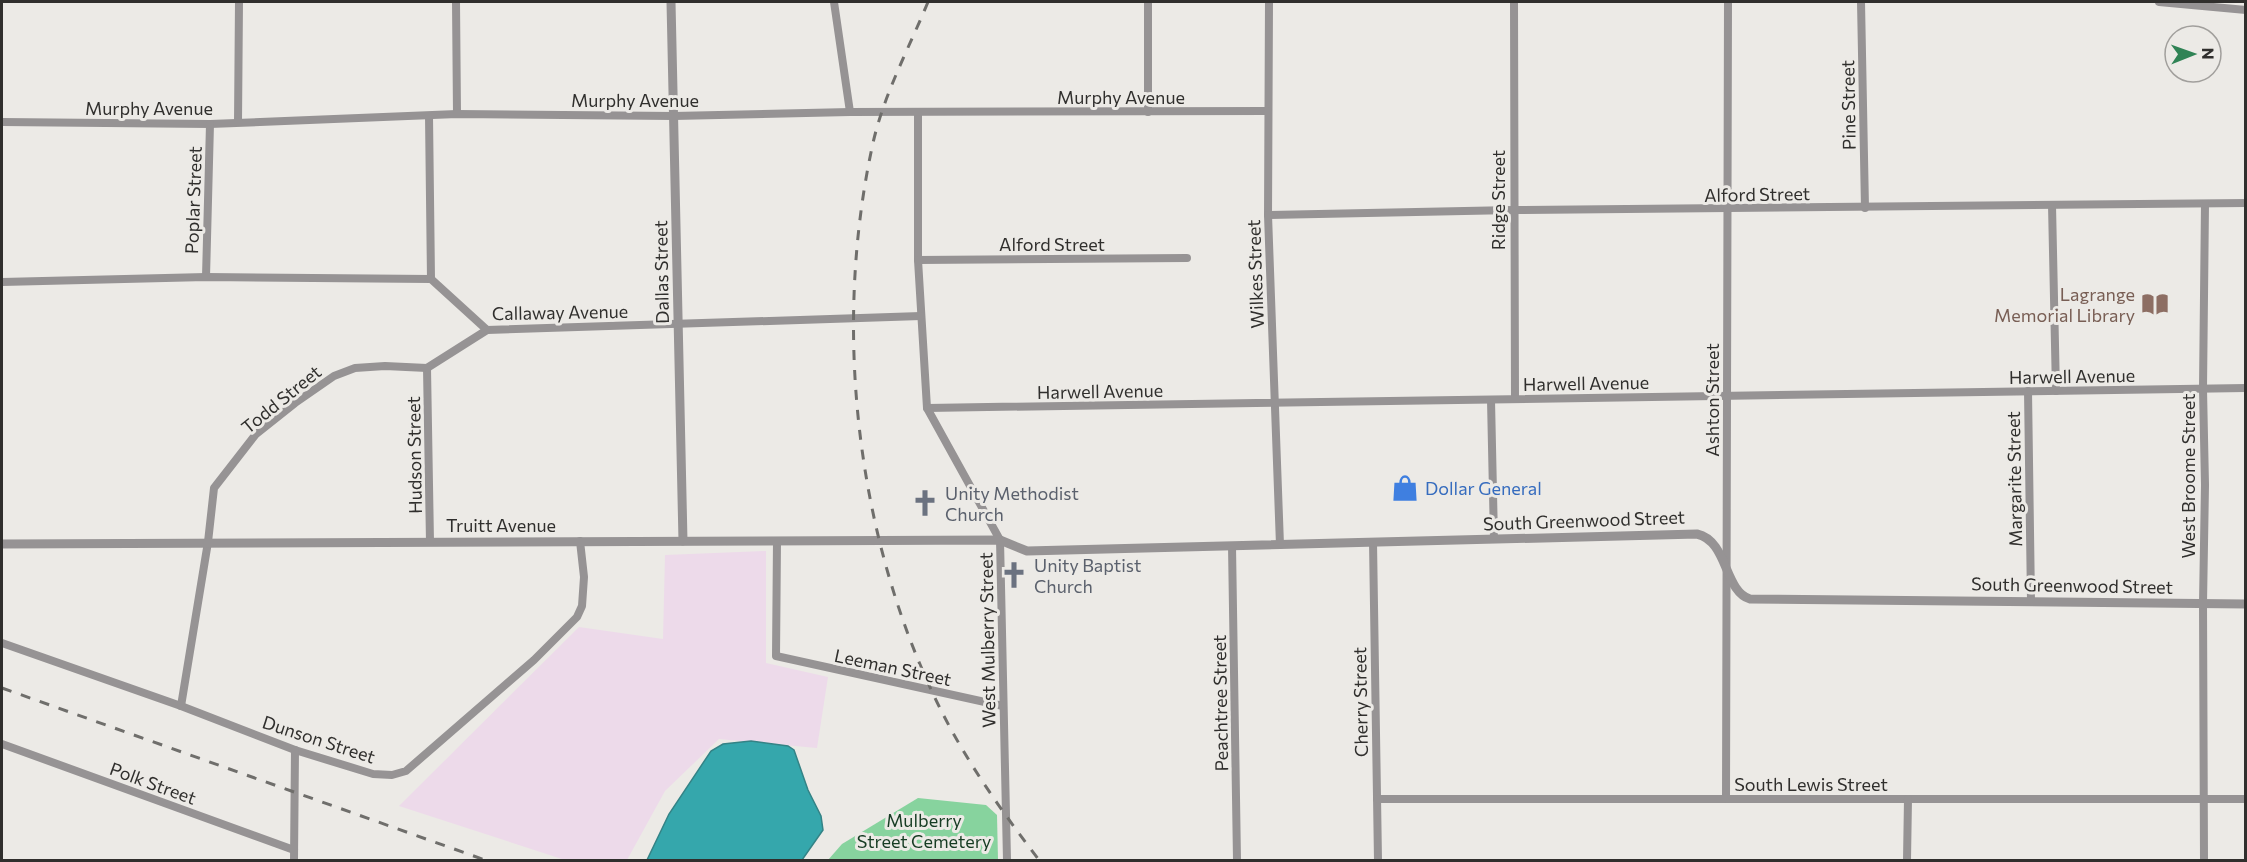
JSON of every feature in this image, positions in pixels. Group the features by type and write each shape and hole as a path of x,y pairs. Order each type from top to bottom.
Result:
{"street":[{"path":"238,122 239,2"},
{"path":"456,2 457,114"},
{"name":"Dallas Street","path":"671,2 683,541"},
{"path":"834,2 850,112"},
{"path":"1148,2 1148,112"},
{"name":"Wilkes Street","path":"1269,2 1268,215 1280,545"},
{"name":"Ridge Street","path":"1514,2 1515,399"},
{"name":"Ashton Street","path":"1726,799 1728,2"},
{"name":"Pine Street","path":"1861,2 1865,207"},
{"path":"2159,2 2246,10"},
{"name":"Murphy Avenue","path":"2,122 210,124 457,114 674,116 850,112 1268,111"},
{"name":"West Mulberry Street","path":"918,113 918,260 927,408 1000,540 1007,861"},
{"path":"2,282 206,277 431,279 429,116"},
{"name":"Poplar Street","path":"206,277 210,124"},
{"name":"Alford Street","path":"1268,215 1513,210 2246,203"},
{"name":"West Broome Street","path":"2204,858 2205,204"},
{"path":"2052,205 2056,391"},
{"name":"Alford Street","path":"918,260 1187,258"},
{"name":"Callaway Avenue","path":"431,279 487,330 921,316"},
{"path":"427,368 487,330"},
{"name":"Todd Street","path":"181,706 208,542 214,488 256,434 334,376 355,368 385,366 427,368"},
{"name":"Hudson Street","path":"427,368 430,542"},
{"name":"Harwell Avenue","path":"927,408 2246,388"},
{"name":"Margarite Street","path":"2028,392 2031,601"},
{"path":"1491,400 1494,539"},
{"name":"South Greenwood Street","path":"1000,540 1027,551 1697,534 1705,536 1713,543 1739,592 1750,598 2246,604"},
{"name":"Truitt Avenue","path":"2,544 1000,540"},
{"name":"Dunson Street","path":"2,643 181,706 295,750 373,774 392,775 406,771 534,660 577,616 582,606 585,577 580,541"},
{"name":"Leeman Street","path":"777,541 776,656 1003,706"},
{"name":"Cherry Street","path":"1373,542 1378,861"},
{"name":"Peachtree Street","path":"1232,546 1237,861"},
{"name":"Polk Street","path":"2,744 294,850"},
{"path":"294,861 295,750"},
{"name":"South Lewis Street","path":"1377,799 2246,799"},
{"path":"1908,799 1908,861"}],"shaded area":[{"path":"766,551 766,663 828,677 817,748 719,739 665,791 627,860 565,860 399,806 579,627 663,639 665,555"}],"green space":[{"name":"Mulberry Street Cemetery","path":"918,798 986,805 997,815 998,860 828,860 842,844"}],"water":[{"path":"751,741 788,746 794,750 808,790 821,816 823,830 802,860 647,860 669,814 711,751 723,744"}],"railway":[{"path":"928,2 890,89 878,125 861,212 855,282 854,354 859,425 870,496 886,566 908,633 935,698 970,762 1039,860"},
{"path":"2,688 485,860"}],"place":[{"name":"Lagrange Memorial Library","path":"2155,304"},
{"name":"Dollar General","path":"1405,488"},
{"name":"Unity Methodist Church","path":"925,503"},
{"name":"Unity Baptist Church","path":"1014,575"}]}
